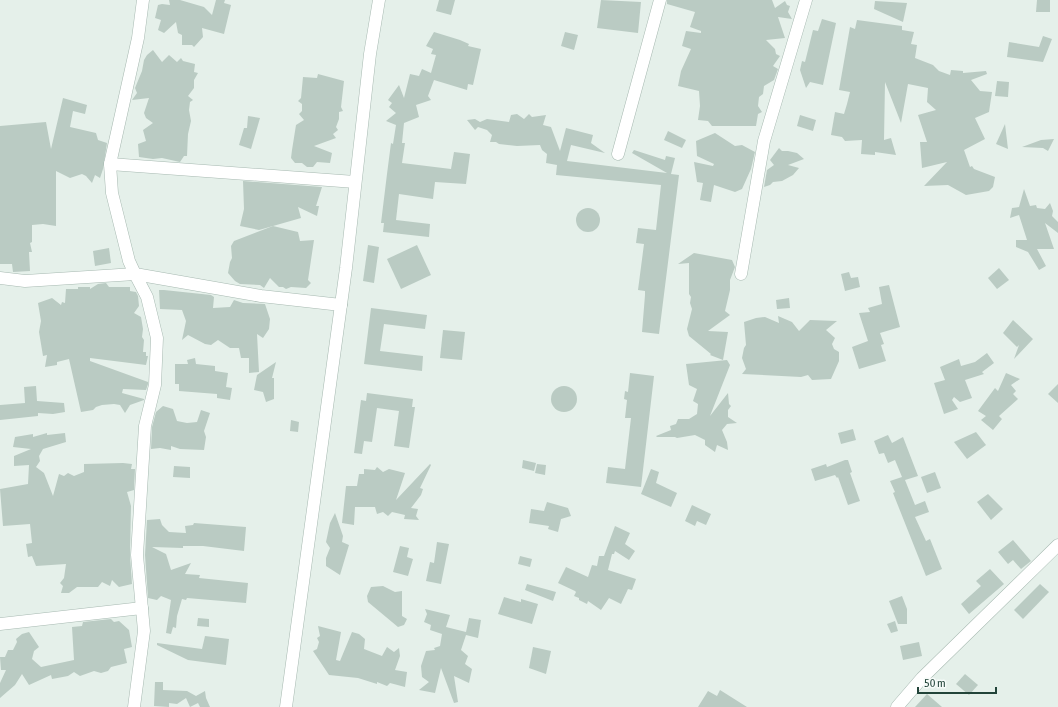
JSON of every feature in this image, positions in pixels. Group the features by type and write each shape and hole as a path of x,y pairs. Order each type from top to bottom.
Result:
{"street":[{"path":"134,707 144,631 136,555 145,426 155,385 157,338 147,297 128,261 112,193 110,164 138,38 143,0"},
{"path":"286,707 340,305 370,54 379,0"},
{"path":"618,154 660,0"},
{"path":"741,274 764,141 806,0"},
{"path":"110,164 355,182"},
{"path":"0,278 25,281 135,274 262,296 340,305"},
{"path":"898,707 922,678 1058,545"},
{"path":"0,624 142,608"}],"building":[{"path":"169,0 180,0 204,7 212,15 216,0 225,0 224,3 231,5 224,34 202,28 203,37 194,47 192,45 182,45 182,35 178,33 176,22 164,33 158,30 161,20 155,18 158,5 170,5"},
{"path":"439,0 455,0 451,15 436,11"},
{"path":"601,0 641,2 638,33 597,28"},
{"path":"667,0 772,0 775,8 785,1 787,5 790,6 788,12 792,19 778,17 785,38 766,40 775,49 776,54 780,56 773,66 778,69 774,80 764,86 763,94 759,97 758,106 762,112 758,114 756,126 712,126 708,121 698,120 700,106 699,91 678,86 681,71 691,49 682,46 686,31 701,33 701,31 690,27 695,12 667,4"},
{"path":"1037,0 1050,0 1050,12 1036,12"},
{"path":"875,1 907,3 903,22 874,9"},
{"path":"822,19 836,23 823,85 810,82 806,88 800,70 802,61 805,62 813,30 818,31"},
{"path":"857,20 902,26 902,30 914,32 911,44 917,45 915,58 933,65 939,71 950,75 951,70 963,71 963,73 986,71 987,74 971,80 980,91 992,92 989,112 975,118 985,139 964,150 970,167 972,166 974,169 995,177 993,187 989,191 966,195 948,185 924,186 947,162 922,168 920,142 927,142 918,115 936,110 927,102 928,88 908,84 901,123 885,82 884,140 891,138 896,155 875,152 875,155 861,154 862,140 845,141 842,137 831,135 835,112 844,114 850,92 839,90 850,27 855,29"},
{"path":"434,32 460,40 469,44 468,46 481,49 473,85 468,84 467,90 434,80 428,96 431,100 416,105 419,117 404,123 402,143 405,143 402,163 451,169 454,152 470,154 466,184 435,182 433,199 399,194 396,220 430,224 429,237 383,232 384,223 381,223 391,143 393,144 396,125 386,121 396,113 389,107 392,103 388,100 399,85 404,98 410,74 419,76 422,69 431,73 436,55 431,54 433,49 426,46"},
{"path":"565,32 578,35 574,50 561,46"},
{"path":"1043,36 1052,39 1043,62 1007,57 1009,42 1039,47"},
{"path":"153,50 162,62 169,55 177,62 181,58 183,61 195,64 194,72 198,73 194,80 194,88 188,96 193,100 190,102 189,110 191,121 188,134 187,156 184,156 180,162 162,158 153,159 139,157 138,144 146,141 143,130 153,123 146,118 144,113 149,98 132,100 137,93 135,88 142,71 144,60"},
{"path":"318,74 344,81 341,107 343,111 339,112 339,119 336,127 338,130 333,134 336,138 314,146 332,153 330,163 317,162 313,167 307,167 302,163 295,163 291,158 296,125 304,120 299,114 302,111 302,104 298,101 301,98 303,77 317,78"},
{"path":"997,81 1009,82 1008,97 995,96"},
{"path":"63,98 87,105 85,114 73,111 70,127 96,133 98,140 107,143 103,169 100,178 95,175 92,183 82,174 70,178 56,171 56,226 43,224 32,225 32,242 30,243 32,252 29,252 30,271 13,272 12,264 0,264 0,126 46,122 51,149"},
{"path":"517,114 524,119 529,114 532,117 546,115 543,125 551,127 560,151 566,128 593,135 591,143 605,153 571,145 567,161 667,173 632,153 634,150 665,160 666,156 675,158 671,174 679,175 659,334 642,332 645,291 638,290 644,244 636,243 638,228 656,230 661,185 556,175 557,165 546,163 547,154 542,150 540,145 517,146 490,142 492,135 487,130 478,127 475,130 467,120 475,119 480,122 487,119 509,122 511,115"},
{"path":"800,115 816,120 813,131 797,126"},
{"path":"248,116 260,118 251,149 239,145 244,128 247,128"},
{"path":"1005,124 1008,149 996,144"},
{"path":"668,131 686,140 682,148 664,140"},
{"path":"715,133 735,146 742,145 755,152 751,169 742,189 735,192 714,185 711,202 700,200 703,183 697,182 694,162 713,166 714,164 697,156 696,141"},
{"path":"1054,139 1048,151 1043,148 1022,147 1041,140"},
{"path":"779,148 782,151 797,153 804,159 788,165 799,168 793,175 782,181 773,182 764,187 767,170 774,165 770,160"},
{"path":"243,181 322,187 316,206 319,206 317,216 298,207 301,218 259,230 240,226 244,209"},
{"path":"1024,189 1030,206 1036,205 1037,208 1045,209 1050,203 1053,211 1052,216 1058,222 1058,233 1045,223 1054,249 1037,249 1046,266 1039,270 1028,252 1016,247 1016,240 1027,240 1019,215 1010,218 1012,208 1019,207"},
{"path":"588,208 596,212 600,220 596,228 588,232 580,228 576,220 580,212"},
{"path":"273,226 298,232 300,241 314,240 308,280 311,283 306,288 291,287 286,289 279,287 270,278 264,288 260,285 240,284 228,273 232,258 231,246 234,241"},
{"path":"368,245 379,247 374,283 363,281"},
{"path":"417,245 431,275 401,289 387,259"},
{"path":"109,248 111,263 95,266 93,251"},
{"path":"694,253 732,260 735,267 730,280 730,290 725,311 730,315 708,331 728,332 723,360 710,355 711,354 689,336 687,329 692,309 690,303 691,297 689,294 689,263 678,264"},
{"path":"999,268 1009,280 997,289 988,278"},
{"path":"849,272 851,278 858,277 860,287 845,291 841,274"},
{"path":"106,283 109,287 130,287 130,291 136,292 139,306 134,313 141,317 143,329 142,337 144,340 143,352 146,352 146,356 148,356 146,365 90,358 90,361 148,382 148,384 146,390 123,389 122,393 144,399 130,405 125,413 120,405 114,404 102,405 93,410 81,412 69,359 57,362 57,365 45,367 47,355 43,356 39,332 41,321 38,303 52,298 61,305 62,302 65,303 66,289 90,287 90,289 98,284"},
{"path":"889,285 900,327 880,333 884,344 881,345 886,361 859,369 852,347 868,341 859,313 870,312 868,308 882,304 879,287"},
{"path":"159,290 211,295 214,297 213,308 230,307 234,300 243,303 265,304 270,319 269,329 263,338 257,334 259,372 249,373 249,358 241,358 239,348 230,348 218,340 211,345 205,344 188,335 182,340 186,321 182,310 160,309"},
{"path":"789,298 790,308 777,309 776,300"},
{"path":"371,308 427,315 425,329 384,324 380,351 423,356 422,371 364,364"},
{"path":"778,316 792,322 799,331 810,320 837,321 826,330 835,338 832,344 834,349 839,352 839,361 831,379 812,380 808,375 801,377 742,374 746,369 742,358 746,345 744,322 765,317 779,323"},
{"path":"1013,320 1033,339 1014,359 1019,345 1017,347 1003,333"},
{"path":"443,330 465,332 462,360 440,358"},
{"path":"987,353 994,363 982,372 984,374 965,380 972,398 960,402 954,397 952,400 958,409 944,414 934,383 945,380 940,367 959,359 961,366 975,362"},
{"path":"195,358 196,364 215,366 215,371 228,373 226,387 232,388 230,400 217,398 217,394 179,391 179,384 175,384 175,364 188,364 187,360"},
{"path":"727,360 730,365 710,416 728,393 729,404 731,406 728,410 728,417 737,423 727,424 722,430 727,442 728,450 717,445 715,452 705,445 705,440 695,435 677,438 657,437 656,436 671,430 670,426 676,424 678,419 689,419 697,414 698,404 693,401 697,389 689,385 686,364"},
{"path":"276,362 272,378 274,378 274,399 266,402 263,392 254,390 257,375"},
{"path":"630,373 654,376 641,487 606,483 608,467 625,469 631,418 625,418 627,400 624,399 625,391 628,392"},
{"path":"1006,373 1020,379 1011,385 1016,391 1013,394 1018,399 999,416 1002,419 993,430 981,420 986,416 978,411 995,388 998,391"},
{"path":"1058,384 1058,403 1048,394"},
{"path":"36,386 37,401 64,403 65,412 53,414 38,413 38,416 0,420 0,405 25,403 24,387"},
{"path":"564,386 573,390 577,399 573,408 564,412 555,408 551,399 555,390"},
{"path":"367,393 413,399 412,407 415,407 409,448 394,446 399,411 377,408 372,442 364,441 362,454 354,453 361,400 366,401"},
{"path":"163,406 173,409 177,421 187,423 197,422 201,410 210,413 204,431 206,437 204,450 180,449 171,446 171,450 160,448 151,449 152,427 156,412"},
{"path":"291,420 299,422 298,432 290,431"},
{"path":"853,429 856,440 841,444 838,433"},
{"path":"976,432 986,445 967,459 954,442"},
{"path":"47,433 47,435 65,433 66,442 43,449 39,456 40,461 36,467 44,473 53,496 59,474 64,476 68,473 74,476 84,472 84,464 123,463 132,464 131,469 135,469 134,490 127,492 131,506 130,555 132,584 119,587 112,580 110,586 102,582 98,587 77,587 69,593 61,593 63,586 60,583 64,578 66,564 36,566 32,556 28,557 26,544 32,543 30,524 3,526 0,489 28,484 29,465 14,466 14,456 31,449 13,447 15,437 33,434 33,437"},
{"path":"888,435 892,443 903,437 918,476 905,480 915,505 925,501 929,512 915,517 926,541 930,539 942,569 926,576 893,493 895,492 890,481 902,477 895,460 888,463 884,453 879,454 874,441"},
{"path":"523,460 536,463 534,471 522,468"},
{"path":"848,460 852,472 850,473 860,501 848,505 838,477 837,478 835,475 815,481 811,469 826,464 827,467"},
{"path":"430,464 431,465 420,488 423,489 421,495 411,508 418,509 416,516 419,520 404,519 405,515 392,512 388,516 383,512 377,514 375,507 355,507 354,525 342,523 346,486 357,486 359,474 364,474 364,469 375,470 377,467 383,472 389,469 405,473 396,500"},
{"path":"537,464 546,465 545,475 535,473"},
{"path":"174,466 190,467 190,478 173,477"},
{"path":"651,469 659,472 656,483 677,493 671,507 641,494"},
{"path":"935,472 941,488 927,493 921,477"},
{"path":"988,494 1003,509 991,520 977,502"},
{"path":"547,502 568,508 571,516 561,519 558,532 548,529 549,526 529,523 531,509 544,511"},
{"path":"692,505 711,514 706,525 697,521 695,526 685,521"},
{"path":"335,513 343,536 342,542 349,545 340,575 326,566 326,558 330,548 326,542 330,523"},
{"path":"160,519 162,525 169,532 186,533 185,526 193,525 194,523 246,527 244,551 203,546 183,546 183,548 152,547 166,554 171,570 191,563 185,574 200,575 199,578 248,583 246,603 187,598 186,600 182,599 177,616 176,628 173,627 171,634 166,633 171,600 161,596 157,600 148,598 145,555 147,520"},
{"path":"615,526 630,533 625,544 635,551 629,560 615,551 614,554 612,554 608,570 636,579 632,590 628,589 621,604 609,598 601,610 588,601 587,604 579,600 579,598 574,596 575,591 558,583 566,567 588,577 592,565 597,566 599,556 604,556"},
{"path":"1013,540 1031,561 1021,569 1013,560 1008,564 998,552"},
{"path":"437,542 449,544 441,584 426,581 430,562 434,563"},
{"path":"400,546 409,548 407,557 413,559 408,576 393,572"},
{"path":"520,556 532,559 530,567 518,564"},
{"path":"990,569 1004,584 969,614 961,604 981,586 976,581"},
{"path":"527,584 556,592 553,601 525,590"},
{"path":"1040,584 1049,592 1023,619 1014,610"},
{"path":"383,586 395,592 402,591 402,616 407,619 404,625 398,627 368,602 367,596 371,587"},
{"path":"902,596 907,609 907,624 898,624 889,601"},
{"path":"504,597 521,602 521,599 538,604 532,624 498,614"},
{"path":"425,609 450,615 446,627 466,632 469,618 481,620 478,638 466,635 461,650 468,656 465,664 472,669 469,683 454,676 458,702 454,703 441,668 435,693 419,690 429,682 422,677 421,666 426,651 435,650 434,648 440,646 442,634 430,630 431,625 424,622 427,614"},
{"path":"198,618 209,619 209,627 197,626"},
{"path":"111,619 114,622 119,621 129,630 132,647 124,649 127,663 111,667 108,671 101,673 94,671 80,676 74,672 68,676 52,679 51,675 29,685 22,674 15,685 0,698 0,683 6,670 1,670 0,657 5,657 8,650 13,650 17,642 16,639 22,634 29,632 39,647 34,651 32,659 41,667 74,660 72,627 82,626 83,622"},
{"path":"895,621 898,631 891,633 887,624"},
{"path":"318,626 341,632 336,660 340,661 352,632 359,634 365,639 364,649 382,656 387,647 394,652 399,648 400,656 395,670 407,672 405,687 390,683 387,686 358,678 329,675 313,651 317,649 319,642 317,638 320,636"},
{"path":"205,636 229,639 226,665 188,660 157,645 157,643 202,649"},
{"path":"919,642 922,656 903,660 900,646"},
{"path":"533,647 551,651 546,674 529,668"},
{"path":"965,674 978,685 969,695 956,684"},
{"path":"155,682 163,682 163,690 187,691 196,696 205,691 210,707 200,707 198,703 190,707 186,698 177,704 169,703 169,707 154,706"},
{"path":"720,690 747,707 698,707 708,691 717,696"},
{"path":"927,694 942,707 915,707"}]}
